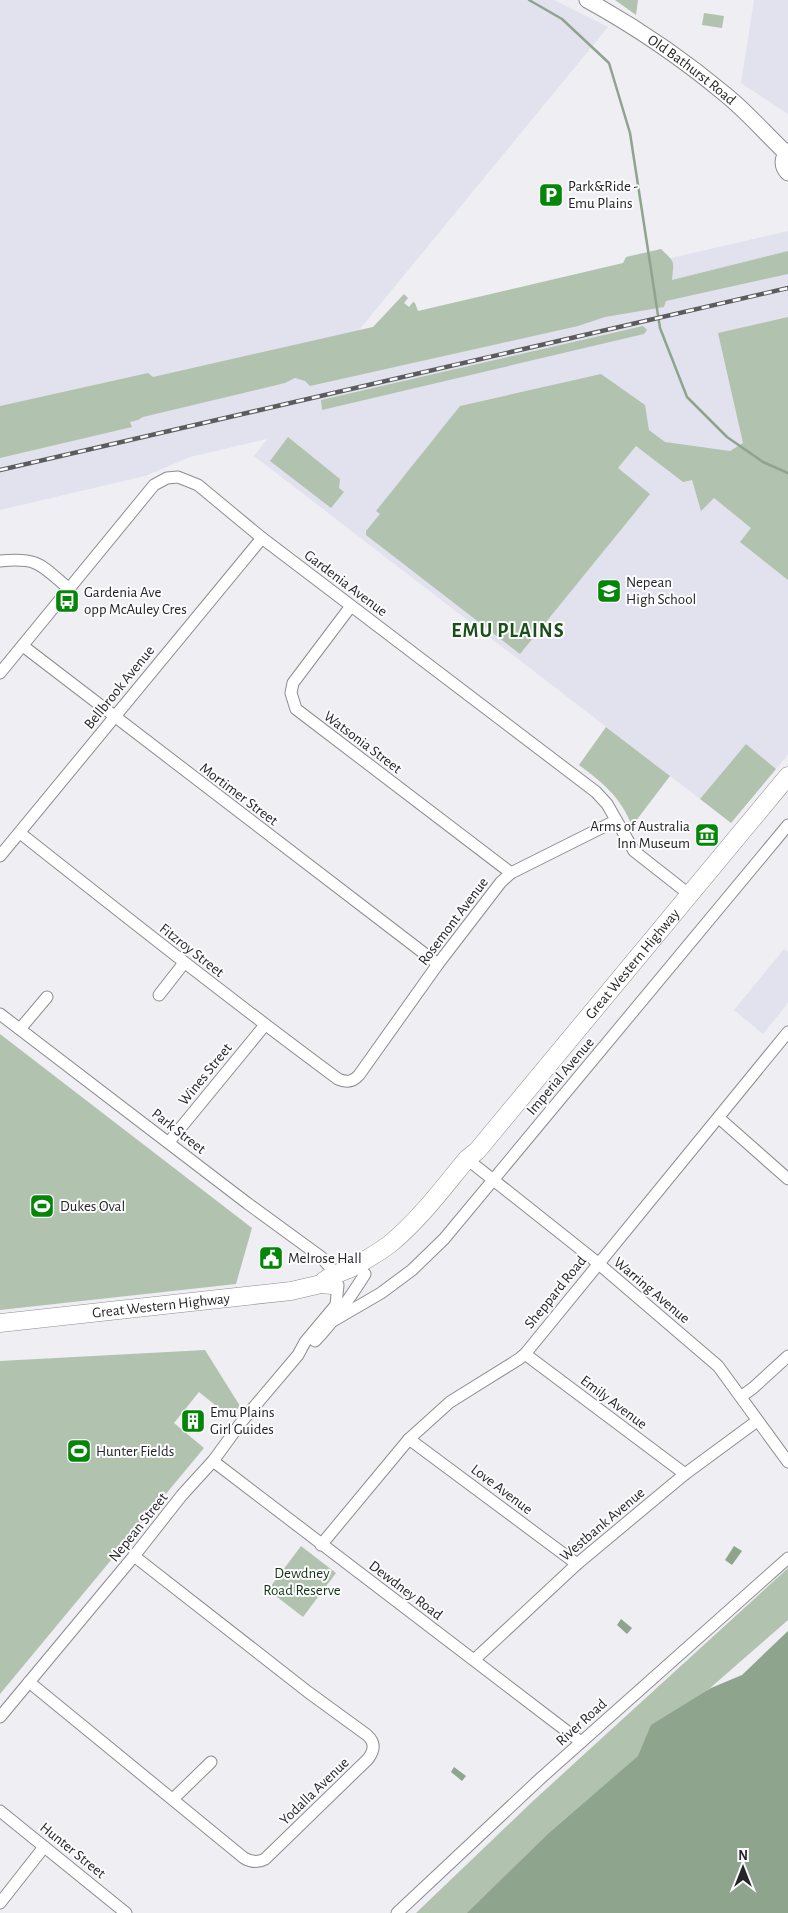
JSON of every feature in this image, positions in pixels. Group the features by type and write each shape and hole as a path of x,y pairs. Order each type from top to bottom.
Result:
{"highway":[{"name":"Great Western Highway","path":"0,1323 290,1291 364,1274 390,1256 475,1157 788,776"},
{"name":"Great Western Highway","path":"332,1281 390,1244 417,1218 467,1159 475,1157"}],"main road":[{"name":"Old Bathurst Road","path":"587,0 620,18 663,47 726,95 787,152"},
{"path":"787,152 783,166 788,173"}],"street":[{"name":"Gardenia Avenue","path":"0,673 154,485 168,478 183,478 198,485 262,538 596,792 607,804 629,845 639,856 690,895"},
{"name":"Bellbrook Avenue","path":"0,856 262,538"},
{"path":"0,561 20,559 36,563 69,589"},
{"name":"Watsonia Street","path":"351,606 293,683 291,693 296,709 511,873"},
{"name":"Mortimer Street","path":"23,646 438,964"},
{"name":"Rosemont Avenue","path":"351,1081 359,1075 438,964 501,882 511,873 616,821"},
{"name":"Imperial Avenue","path":"334,1321 381,1293 412,1270 444,1239 788,825"},
{"name":"Fitzroy Street","path":"20,832 265,1025 338,1079 351,1081"},
{"path":"159,995 184,963"},
{"path":"20,1029 47,997"},
{"name":"Park Street","path":"0,1014 321,1257 332,1281"},
{"name":"Wines Street","path":"169,1142 265,1025"},
{"name":"Sheppard Road","path":"321,1545 409,1439 450,1402 519,1360 525,1354 788,1032"},
{"path":"719,1118 788,1179"},
{"name":"Warring Avenue","path":"475,1157 493,1179 598,1263 718,1366 742,1396 757,1421 788,1462"},
{"name":"Nepean Street","path":"0,1717 134,1556 182,1495 213,1461 243,1420 298,1355 334,1321 350,1299 364,1274"},
{"name":"Nepean Street","path":"298,1355 305,1342 336,1305 332,1281"},
{"name":"Emily Avenue","path":"525,1354 685,1474"},
{"path":"742,1396 788,1356"},
{"name":"Westbank Avenue","path":"474,1660 577,1564 685,1474 757,1421"},
{"name":"Love Avenue","path":"409,1439 577,1564"},
{"name":"Dewdney Road","path":"213,1461 581,1742"},
{"name":"Yodalla Avenue","path":"29,1682 244,1858 251,1861 260,1862 266,1859 368,1759 372,1753 373,1745 368,1735 308,1692 134,1556"},
{"name":"River Road","path":"397,1913 581,1742 788,1558"},
{"path":"173,1799 211,1762"},
{"name":"Hunter Street","path":"0,1811 126,1913"},
{"path":"0,1903 44,1847"}],"shaded area":[{"path":"0,0 554,0 608,27 359,330 788,231 788,755 776,769 746,744 700,799 254,456 267,439 190,457 145,476 0,510"},
{"path":"754,0 788,0 788,114 741,83"},
{"path":"784,949 788,952 788,1003 763,1034 734,1010"},
{"path":"734,1546 742,1551 732,1565 725,1560"},
{"path":"621,1619 632,1628 627,1634 617,1625"},
{"path":"788,1631 788,1913 467,1913 548,1834 638,1756 651,1725 711,1688 742,1675"},
{"path":"454,1767 466,1776 462,1781 451,1772"}],"green space":[{"path":"615,0 638,0 636,15"},
{"path":"704,13 724,16 722,28 702,25"},
{"path":"661,249 673,262 672,280 788,251 788,274 666,301 664,307 605,317 578,326 310,386 305,381 295,378 285,383 143,417 130,422 132,427 0,458 0,406 148,373 153,377 373,327 404,294 408,298 404,303 409,307 413,302 415,303 418,311 623,263 626,257"},
{"path":"788,317 788,580 740,542 751,528 714,498 701,511 692,480 683,482 636,446 618,468 650,494 520,654 366,535 366,531 380,514 376,511 460,406 601,374 645,405 649,430 665,442 730,451 743,443 718,333"},
{"path":"643,326 647,330 644,334 322,410 321,400"},
{"path":"288,437 340,479 339,488 344,492 331,508 270,461"},
{"path":"606,727 670,776 632,826 617,799 596,778 579,765"},
{"path":"746,744 776,769 731,823 700,799"},
{"path":"0,1034 252,1228 236,1284 0,1310"},
{"path":"205,1350 240,1406 230,1417 199,1392 174,1423 204,1448 0,1694 0,1361"},
{"name":"Dewdney Road Reserve","path":"301,1546 336,1573 303,1617 268,1590"},
{"path":"788,1568 788,1620 693,1703 635,1762 472,1913 416,1913 533,1801"}],"waterway":[{"path":"529,0 562,19 609,63 630,133 660,328 687,397 727,437 763,462 788,473"}],"railway":[{"path":"0,470 788,288"}],"place":[{"name":"Park&Ride - Emu Plains","path":"551,195"},
{"name":"Nepean High School","path":"609,591"},
{"name":"Gardenia Ave opp McAuley Cres","path":"67,601"},
{"name":"Arms of Australia Inn Museum","path":"707,835"},
{"name":"Dukes Oval","path":"42,1206"},
{"name":"Melrose Hall","path":"271,1258"},
{"name":"Emu Plains Girl Guides","path":"193,1421"},
{"name":"Hunter Fields","path":"79,1451"}],"district":[{"name":"EMU PLAINS","path":"508,630"}]}
